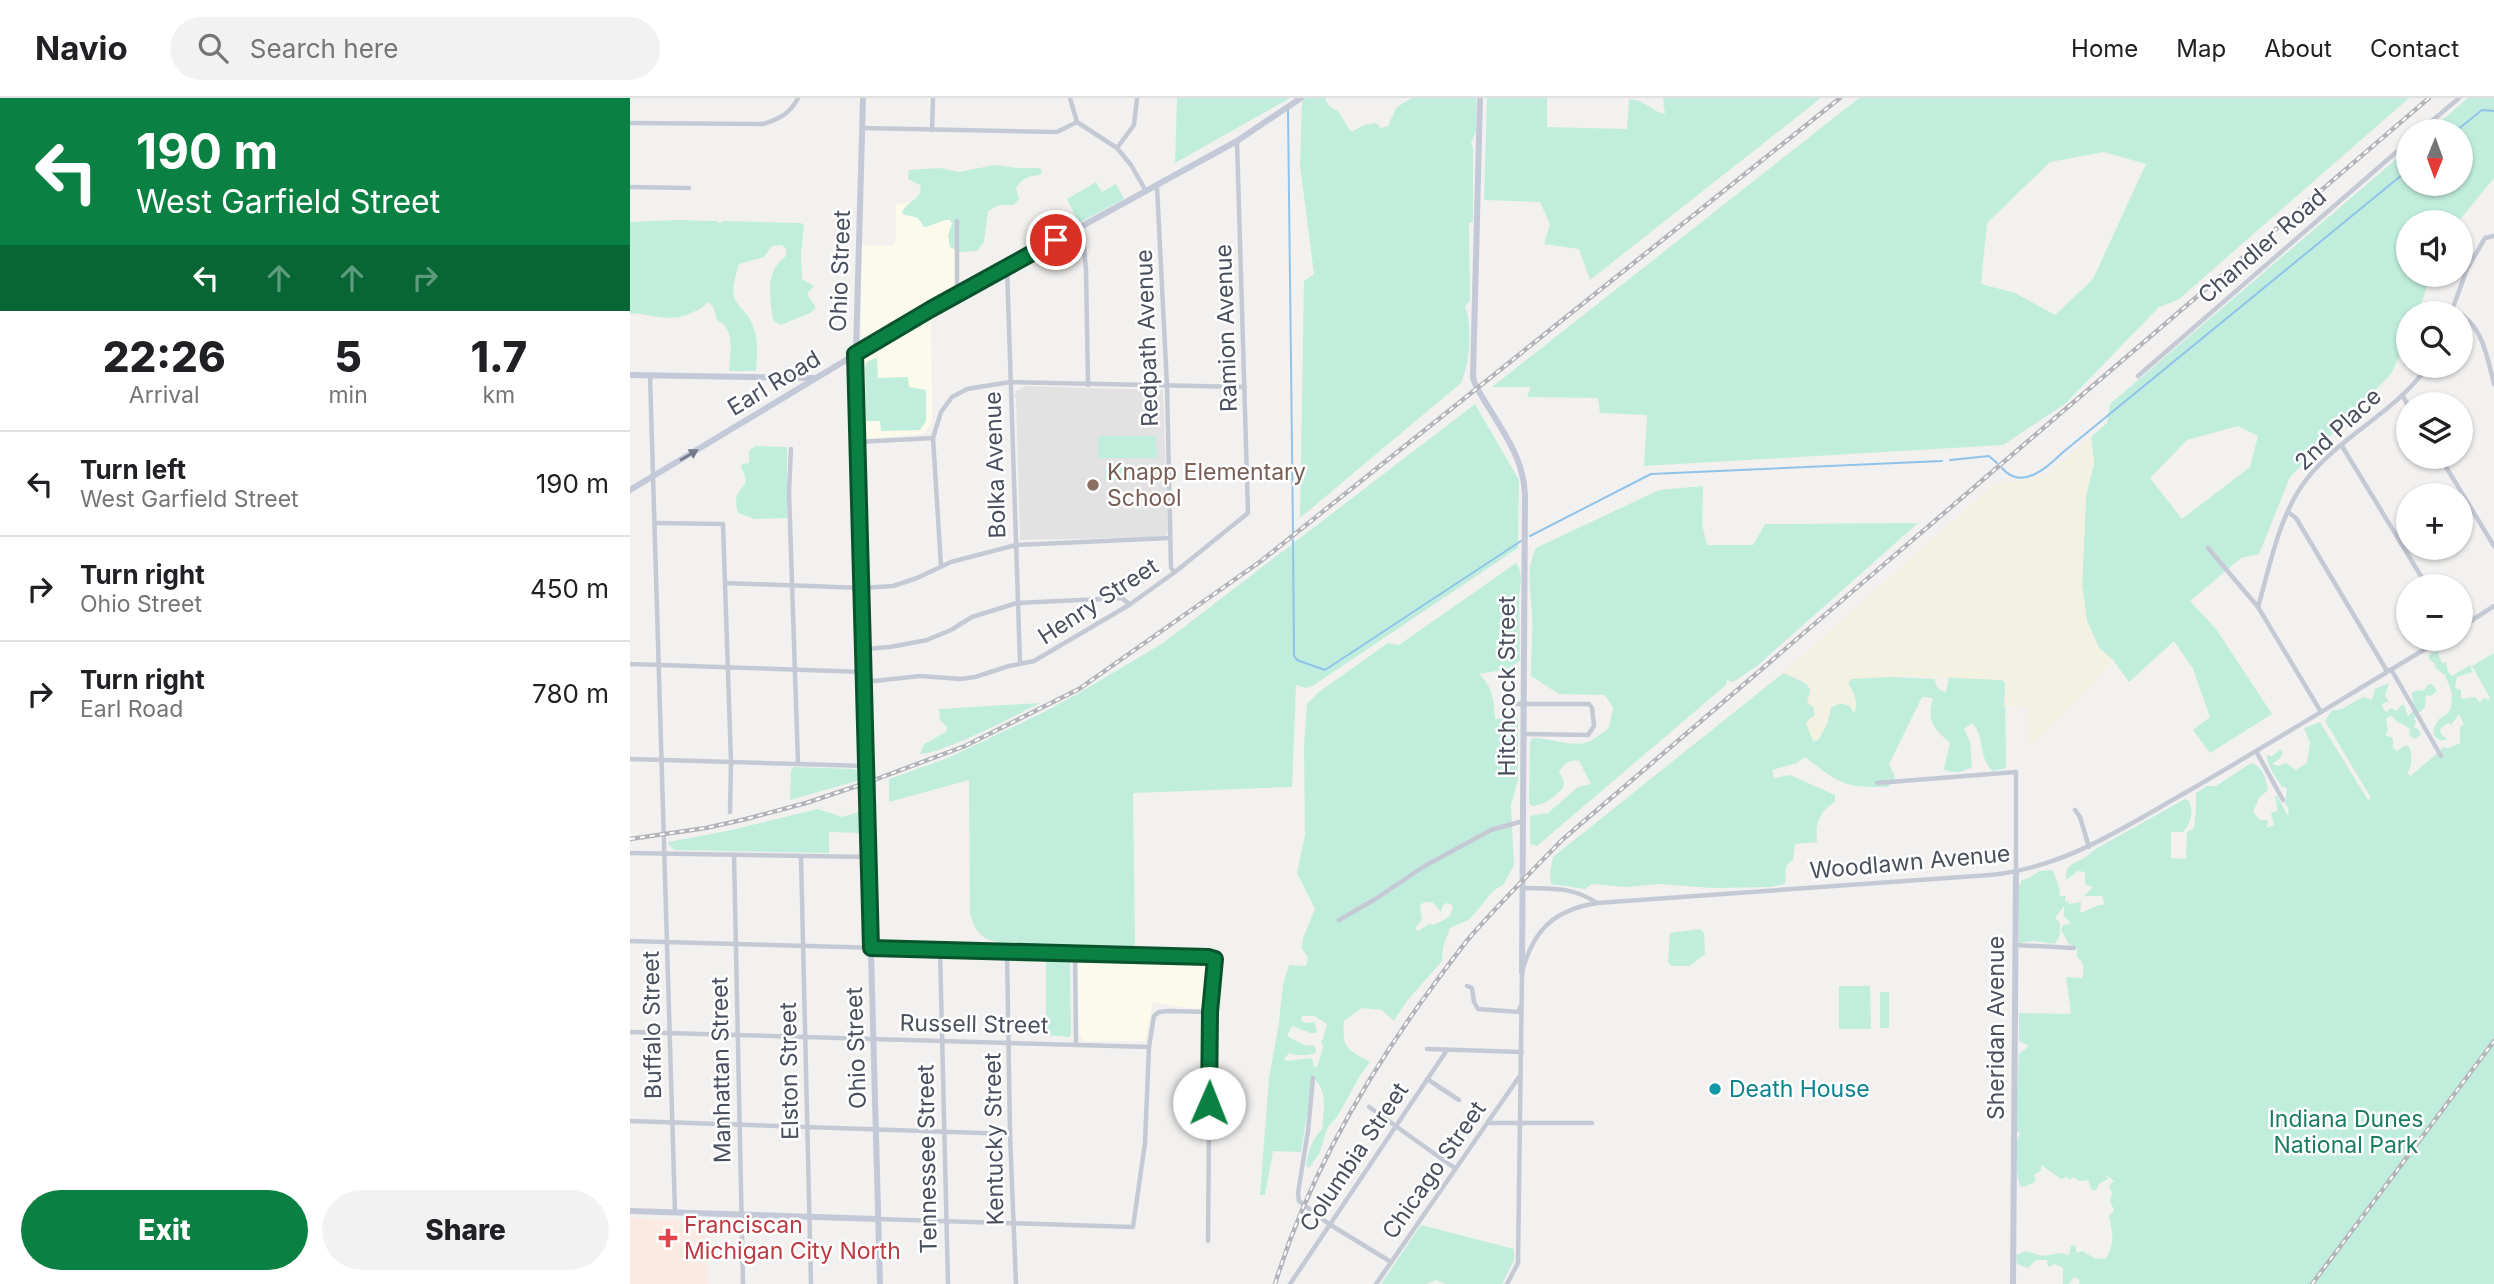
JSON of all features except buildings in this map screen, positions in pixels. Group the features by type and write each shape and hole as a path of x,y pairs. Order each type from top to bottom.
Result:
{"street":[{"path":"630,123 763,124 788,113 798,98"},
{"name":"Ohio Street","path":"863,98 855,354 880,1284"},
{"path":"932,130 933,98"},
{"path":"1070,98 1077,122 1117,148 1147,191"},
{"path":"1117,148 1134,125 1136,98"},
{"name":"Earl Road","path":"630,490 957,294 1237,141 1301,98"},
{"name":"Hitchcock Street","path":"1480,98 1473,378 1513,447 1525,479 1523,996 1518,1263 1507,1284"},
{"path":"2434,119 2459,98"},
{"path":"862,128 1057,132 1077,122"},
{"name":"Ramion Avenue","path":"1237,141 1248,513"},
{"name":"Chandler Road","path":"2138,376 2396,152"},
{"path":"630,187 689,188"},
{"name":"Redpath Avenue","path":"1157,187 1167,386 1171,568 1175,572"},
{"path":"957,221 957,294"},
{"path":"1080,227 1086,270 1088,385"},
{"path":"2456,301 2472,258 2484,238 2494,236"},
{"name":"Bolka Avenue","path":"1007,267 1020,663"},
{"path":"2473,324 2477,329 2494,384"},
{"path":"630,374 816,378"},
{"name":"Buffalo Street","path":"650,375 675,1212"},
{"name":"2nd Place","path":"2405,392 2419,378"},
{"path":"941,566 933,438 941,412 952,397 967,389 1010,383 1245,387"},
{"name":"2nd Place","path":"2258,607 2288,512 2303,484 2396,400"},
{"path":"857,442 933,438"},
{"path":"2342,446 2420,574"},
{"path":"791,449 789,492 798,764"},
{"path":"2447,469 2494,546"},
{"path":"2288,512 2296,518 2441,756"},
{"name":"Henry Street","path":"865,682 920,676 961,679 1034,661 1129,605 1248,513"},
{"path":"656,523 723,524 731,762 730,812"},
{"path":"725,583 862,588 902,583 941,566 1016,545 1170,538"},
{"path":"2208,548 2258,607 2321,712"},
{"path":"864,649 900,646 927,639 972,617 1017,603 1122,598 1129,605"},
{"path":"2473,620 2494,606"},
{"name":"Woodlawn Avenue","path":"1522,972 1531,945 1551,921 1570,910 1597,904 2016,872 2089,848 2421,651"},
{"path":"630,664 865,672"},
{"path":"1503,705 1588,704 1592,708 1594,726 1586,736 1524,734"},
{"path":"2256,751 2283,800"},
{"path":"630,759 866,766"},
{"name":"Sheridan Avenue","path":"1877,783 2016,772 2013,1284"},
{"path":"2075,810 2080,817 2089,848"},
{"path":"1339,920 1423,867 1496,827 1523,821"},
{"path":"630,853 868,857"},
{"name":"Manhattan Street","path":"734,855 743,1284"},
{"name":"Elston Street","path":"801,857 811,1284"},
{"path":"1522,888 1571,890 1597,904"},
{"path":"630,941 1215,959 1210,1012 1208,1241"},
{"path":"2014,945 2074,948"},
{"name":"Tennessee Street","path":"940,950 947,1284"},
{"name":"Kentucky Street","path":"1007,951 1016,1284"},
{"path":"1075,953 1076,1044"},
{"path":"1467,986 1472,988 1474,1002 1481,1010 1519,1013 1523,996"},
{"path":"630,1211 1133,1227 1145,1143 1149,1047 1154,1016 1159,1012 1210,1012"},
{"name":"Russell Street","path":"630,1032 1149,1047"},
{"path":"1427,1049 1522,1052"},
{"name":"Columbia Street","path":"1290,1284 1447,1050"},
{"name":"Chicago Street","path":"1376,1284 1520,1075"},
{"path":"1313,1078 1298,1201 1329,1224 1391,1262"},
{"path":"1427,1080 1459,1100"},
{"path":"1369,1107 1456,1169"},
{"path":"630,1121 1010,1134"},
{"path":"1487,1124 1592,1123"}],"shaded area":[{"path":"956,195 956,292 874,340 863,337 861,245 893,246 896,237 896,204"},
{"path":"929,316 932,423 923,434 863,439 859,380 862,355"},
{"name":"Knapp Elementary School","path":"1025,386 1163,390 1166,535 1020,540 1014,397 1016,391"},
{"path":"1079,959 1209,962 1207,1001 1204,1007 1196,1009 1153,1002 1145,1041 1084,1041 1079,1034 1078,963"},
{"name":"Franciscan Michigan City North","path":"630,1218 706,1221 708,1284 630,1284"}],"green space":[{"path":"1177,98 1290,98 1175,163"},
{"path":"1305,98 1325,98 1329,106 1338,111 1351,132 1364,125 1376,123 1381,128 1388,126 1396,108 1411,98 1476,98 1476,132 1471,143 1473,222 1469,223 1470,301 1465,306 1469,324 1469,345 1467,365 1461,383 1300,518 1304,281 1314,274 1300,165 1302,103"},
{"path":"1487,98 1547,98 1547,127 1627,129 1629,99 1665,114 1663,98 1821,98 1590,280 1579,249 1544,244 1550,224 1540,202 1484,200"},
{"path":"1859,98 2409,98 2178,300 2159,307 2065,404 2003,445 1644,466 1647,415 1600,413 1598,398 1527,397 1531,387 1492,387","holes":["2104,152 2146,164 2093,279 2055,315 2015,293 1981,284 1987,223 2050,162"]},
{"path":"2468,98 2494,98 2494,178 2468,210 2396,210 2396,287 2427,287 2422,301 2396,301 2396,363 2391,374 2290,477 2259,554 2241,558 2190,601 2216,629 2272,714 2210,753 2193,730 2210,717 2193,669 2174,641 2129,682 2113,660 2099,648 2087,621 2082,585 2086,496 2094,463 2091,437 2107,423 2110,404 2396,159 2396,196 2473,196 2473,119 2443,119","holes":["2238,426 2258,436 2250,467 2182,519 2150,478 2187,440"]},
{"path":"995,165 1040,168 1042,171 1040,175 1026,178 1016,188 1019,199 1014,205 999,205 988,211 984,242 977,251 960,252 950,247 950,220 924,227 918,218 902,214 921,190 920,185 908,179 909,170 940,168 959,172"},
{"path":"1096,182 1102,192 1116,184 1124,199 1079,223 1067,199"},
{"path":"677,220 801,223 804,226 802,279 814,286 807,294 816,308 810,313 781,325 773,320 770,285 774,270 786,256 786,249 782,245 772,246 764,257 739,264 733,291 736,302 749,318 755,331 756,371 729,371 729,335 723,324 717,320 713,306 707,302 685,316 662,317 630,313 630,222"},
{"path":"877,358 878,378 908,377 909,387 926,390 926,421 920,430 881,431 880,421 866,421 865,366 868,361"},
{"path":"1475,404 1519,480 1518,548 1314,685 1306,688 1296,685 1292,787 1133,793 1135,947 1009,945 983,936 975,927 970,913 969,780 889,802 889,779 948,758 1042,713 1163,643"},
{"path":"1098,436 1156,436 1157,458 1098,458"},
{"path":"756,446 787,447 787,518 755,519 738,513 737,495 746,479 742,464 749,463 750,451"},
{"path":"1105,466 1134,466 1134,480 1105,480"},
{"path":"1703,486 1702,524 1707,545 1753,545 1765,524 1918,523 1757,666 1733,682 1727,680 1726,685 1537,846 1530,844 1530,816 1548,813 1578,787 1591,784 1579,761 1570,761 1559,772 1564,781 1563,788 1545,802 1532,806 1529,803 1530,742 1533,738 1576,744 1590,741 1609,728 1613,708 1605,695 1559,694 1531,676 1530,572 1536,548 1659,490"},
{"path":"1516,563 1521,577 1520,661 1507,669 1479,674 1490,689 1495,719 1518,718 1518,780 1511,805 1514,865 1504,884 1493,891 1470,919 1450,928 1443,947 1442,961 1406,1002 1394,1021 1382,1010 1362,1008 1344,1021 1345,1043 1356,1054 1370,1062 1337,1117 1328,1127 1319,1154 1309,1168 1306,1166 1308,1156 1313,1141 1322,1129 1324,1108 1321,1089 1313,1077 1301,1152 1273,1151 1265,1195 1260,1195 1269,1078 1283,984 1289,965 1306,966 1308,957 1302,949 1303,938 1315,909 1297,873 1305,835 1304,747 1307,704 1319,692 1388,643 1399,645","holes":["1432,902 1441,912 1443,905 1447,903 1452,905 1452,909 1447,918 1418,931 1415,928 1422,920 1420,905","1302,1016 1314,1016 1327,1024 1317,1067 1314,1067 1312,1058 1284,1059 1289,1053 1303,1055 1316,1052 1315,1046 1304,1045 1287,1036 1292,1026 1317,1033 1315,1022 1304,1023"]},
{"name":"Indiana Dunes National Park","path":"2437,651 2452,676 2470,665 2473,672 2457,677 2455,688 2461,690 2461,699 2475,697 2480,703 2483,698 2490,698 2472,666 2494,653 2494,1284 2079,1284 2080,1280 2074,1277 2069,1284 2063,1284 2063,1268 2055,1264 2048,1267 2047,1260 2036,1260 2028,1268 2017,1264 2016,1255 2026,1251 2042,1256 2061,1253 2069,1255 2071,1246 2075,1245 2077,1253 2082,1251 2096,1259 2106,1258 2112,1242 2109,1216 2114,1210 2109,1186 2114,1181 2106,1175 2108,1179 2099,1184 2096,1191 2091,1189 2088,1180 2079,1181 2073,1177 2070,1180 2067,1177 2061,1179 2041,1165 2041,1171 2034,1175 2036,1181 2024,1187 2020,1186 2016,1159 2020,1133 2015,1131 2019,1054 2029,1046 2019,1041 2019,1013 2071,1014 2066,977 2082,978 2084,969 2077,957 2077,948 2069,944 2061,930 2063,925 2071,924 2064,916 2064,906 2055,918 2060,923 2060,935 2055,944 2035,941 2019,943 2018,889 2022,880 2039,871 2053,870 2059,896 2066,896 2065,902 2068,901 2069,904 2081,902 2080,913 2105,905 2102,896 2084,896 2093,887 2085,884 2085,872 2078,871 2066,880 2066,873 2071,865 2185,799 2191,805 2191,817 2183,832 2171,832 2171,858 2186,859 2187,832 2194,828 2196,793 2207,786 2216,786 2251,763 2261,770 2268,790 2259,798 2253,812 2260,820 2267,820 2266,828 2274,825 2271,813 2277,811 2276,799 2273,797 2277,796 2287,815 2287,788 2282,787 2274,775 2267,755 2272,756 2280,750 2283,752 2280,758 2272,764 2279,766 2286,763 2296,770 2307,763 2310,743 2304,728 2320,722 2368,800 2371,798 2325,721 2332,710 2341,709 2364,697 2372,700 2375,689 2389,683 2385,696 2389,702 2383,703 2382,707 2386,712 2391,708 2397,711 2404,705 2408,716 2415,709 2411,693 2423,691 2432,684 2437,691 2431,696 2426,695 2425,707 2414,718 2414,727 2421,735 2414,739 2409,735 2410,730 2392,716 2386,718 2388,731 2385,735 2393,738 2393,748 2397,751 2409,746 2411,760 2407,773 2411,776 2443,747 2449,748 2460,743 2460,727 2464,725 2459,714 2451,725 2448,723 2440,729 2447,739 2441,741 2434,736 2433,730 2439,719 2451,708 2452,693 2445,675 2436,669 2429,655"},
{"path":"1783,673 1805,683 1811,691 1815,715 1807,721 1818,740 1827,724 1831,707 1842,703 1850,706 1848,683 1851,679 1871,676 1935,679 1938,688 1946,692 1949,677 2002,680 2005,683 2006,768 1993,771 1988,766 1979,733 1972,723 1964,729 1970,742 1972,767 1958,772 1944,769 1950,743 1931,719 1933,698 1922,697 1889,764 1895,777 1888,787 1842,782 1805,757 1797,763 1772,770 1774,778 1790,775 1835,795 1835,802 1819,819 1817,842 1795,844 1793,860 1786,866 1785,884 1770,887 1713,888 1658,884 1626,887 1592,884 1585,889 1551,884 1553,857"},
{"path":"1040,703 945,748 920,754 924,744 946,732 947,727 940,720 939,709"},
{"path":"794,767 854,769 859,772 860,780 790,800 791,770"},
{"path":"818,809 842,817 862,811 864,833 829,832 829,853 674,850 668,842 727,831"},
{"path":"1700,929 1704,933 1705,954 1690,966 1671,966 1668,962 1670,933"},
{"path":"1049,958 1066,959 1070,963 1069,1037 1046,1035 1046,962"},
{"path":"1839,986 1870,986 1871,1029 1839,1029"},
{"path":"1880,992 1889,992 1889,1028 1880,1028"},
{"path":"1421,1225 1514,1249 1514,1260 1502,1284 1446,1284 1436,1280 1426,1284 1381,1284"}],"sand":[{"path":"2091,437 2094,463 2086,496 2082,585 2087,621 2099,648 2113,660 2086,692 2029,748 2027,707 2004,706 2005,683 2002,680 1908,676 1851,679 1848,683 1856,702 1854,714 1850,706 1842,703 1831,707 1827,724 1818,740 1813,741 1806,723 1815,715 1814,708 1807,702 1811,688 1804,681 1783,673 1993,485 2045,476"}],"waterway":[{"path":"1288,110 1293,532"},
{"path":"2471,119 2482,110 2494,111"},
{"path":"2002,468 2009,475 2025,477 2034,475 2049,465 2396,180"},
{"path":"1950,460 1989,456 1997,463"},
{"path":"1530,536 1651,474 1942,461"},
{"path":"1293,540 1294,656 1297,660 1325,670 1521,541"}],"railway":[{"path":"630,839 746,819 866,783 965,746 1079,689 1261,561 1840,98"},
{"path":"1275,1284 1318,1174 1375,1071 1463,945 1562,840 2429,98"},
{"path":"2312,1284 2494,1041"}],"place":[{"name":"Knapp Elementary School","path":"1093,485"},
{"name":"Death House","path":"1715,1089"},
{"name":"Franciscan Michigan City North","path":"668,1238"}],"route":[{"path":"1056,240 855,354 871,948 1215,959 1210,1012 1209,1103"}]}
